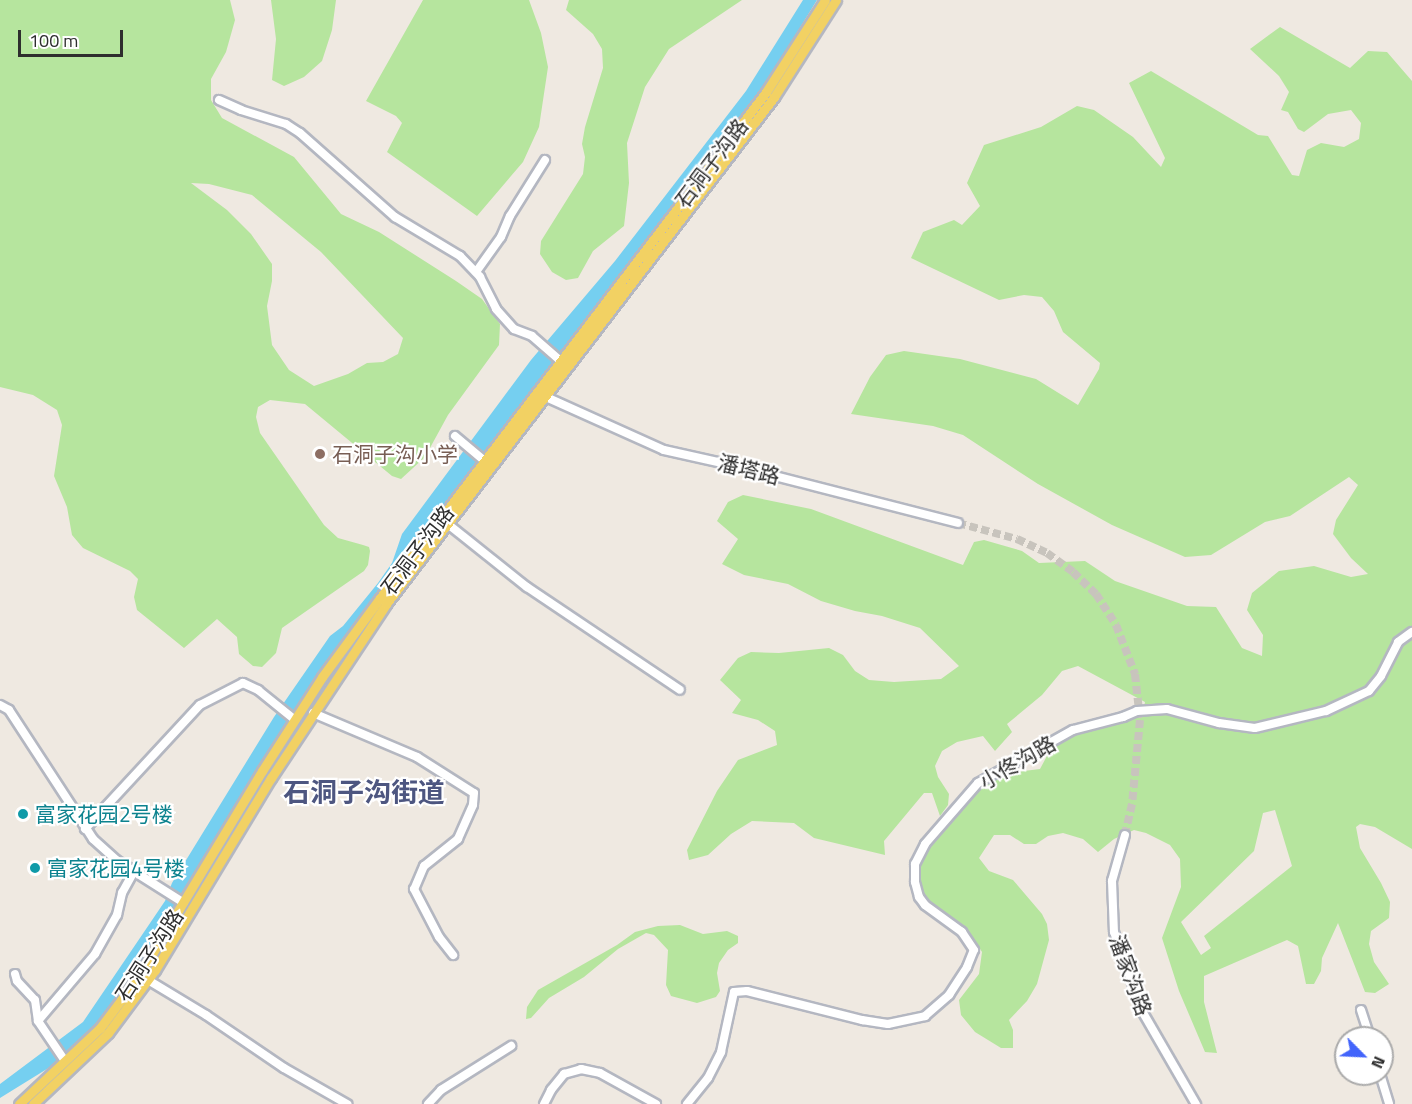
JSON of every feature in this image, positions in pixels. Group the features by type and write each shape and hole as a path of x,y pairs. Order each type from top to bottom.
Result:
{"main road":[{"name":"石洞子沟路","path":"19,1104 100,1028 121,1000 294,720 380,598 483,460 766,92 825,0"},
{"name":"石洞子沟路","path":"39,1102 108,1033 147,981 313,713 386,604 774,97 836,0"}],"street":[{"path":"219,100 241,110 286,124 300,133 395,217 460,256 476,272 496,309 514,329 532,336 560,360"},
{"path":"476,272 501,237 510,216 545,160"},
{"name":"潘塔路","path":"546,397 664,450 740,466 958,523"},
{"path":"455,436 483,460"},
{"path":"448,524 528,587 680,690"},
{"name":"小佟沟路","path":"687,1104 708,1078 721,1052 734,992 747,991 862,1020 888,1024 926,1016 949,995 967,967 974,950 963,932 925,905 919,897 915,882 915,864 925,844 978,783 1073,730 1137,711 1167,709 1219,723 1255,728 1326,711 1369,691 1381,676 1398,642 1412,632"},
{"path":"85,829 200,705 243,684 258,690 294,720"},
{"path":"0,705 9,710 85,829 116,860 182,902"},
{"path":"313,713 417,757 474,793 473,805 458,839 424,866 414,889 434,928 453,955"},
{"name":"潘家沟路","path":"1125,836 1112,881 1114,932 1121,958 1142,1011 1196,1104"},
{"path":"38,1021 95,954 117,915 122,893 134,871"},
{"path":"15,974 17,981 35,1000 38,1021 64,1060"},
{"path":"147,981 206,1016 284,1068 347,1104"},
{"path":"1362,1010 1367,1026"},
{"path":"428,1104 441,1090 512,1046"},
{"path":"544,1104 551,1090 564,1074 580,1069 600,1073 656,1104"},
{"path":"1384,1086 1389,1104"}],"green space":[{"path":"0,0 230,0 235,20 226,52 211,79 211,100 222,118 294,157 341,214 379,232 456,281 482,299 500,324 499,345 448,415 425,457 401,479 392,476 305,404 270,400 258,407 256,417 260,433 324,525 338,538 369,547 370,551 368,565 364,571 282,628 276,653 262,667 253,666 239,654 237,637 217,619 184,648 137,610 134,597 138,579 130,571 83,548 72,535 67,507 54,476 62,425 57,410 33,395 0,387","holes":["191,183 209,184 252,195 321,252 403,338 398,354 383,362 367,363 348,374 314,386 289,370 272,345 267,306 272,281 272,264 251,234 227,210"]},
{"path":"271,0 336,0 332,30 322,61 304,77 284,86 272,80 276,39"},
{"path":"423,0 529,0 541,33 548,67 539,127 523,162 477,216 387,152 402,123 396,116 366,101"},
{"path":"569,0 742,0 669,49 645,87 627,143 629,183 624,226 593,251 578,278 566,280 552,272 540,254 541,241 583,174 585,157 582,144 585,127 603,68 602,49 593,34 566,10"},
{"path":"1280,27 1350,68 1368,51 1387,52 1412,81 1412,849 1375,827 1360,824 1356,827 1360,848 1390,902 1389,918 1371,931 1369,944 1374,962 1389,984 1375,993 1365,992 1338,923 1322,958 1321,971 1314,984 1306,984 1298,946 1287,940 1204,976 1204,1002 1217,1053 1205,1052 1179,991 1162,938 1181,887 1180,859 1170,845 1146,833 1134,830 1114,839 1098,852 1083,839 1063,833 1048,836 1036,844 1024,844 1010,835 994,835 979,858 989,871 1013,880 1042,914 1047,924 1049,940 1037,984 1027,1001 1009,1020 1013,1030 1013,1048 1001,1048 975,1032 961,1015 959,1000 979,974 982,952 975,941 955,921 934,908 922,896 917,872 924,852 972,794 999,774 1040,769 1048,754 1061,742 1082,730 1124,721 1143,712 1145,702 1078,666 1062,671 1042,695 1007,724 1012,732 995,751 983,736 957,742 942,751 935,766 938,777 949,794 948,805 940,816 932,793 924,793 884,841 885,855 814,838 794,823 752,821 731,834 708,855 689,860 687,850 717,791 738,760 777,745 775,731 758,720 732,713 741,700 720,680 738,658 751,652 779,653 829,648 843,655 855,671 869,680 894,682 941,679 959,666 920,628 821,601 788,584 744,575 722,564 738,539 717,521 728,502 743,495 811,509 963,565 974,542 984,540 1022,551 1039,563 1085,561 1115,581 1187,606 1216,607 1242,648 1262,656 1263,635 1247,610 1252,593 1279,571 1314,566 1351,577 1368,574 1351,558 1333,534 1336,520 1358,485 1349,477 1290,516 1265,522 1211,555 1185,557 1112,525 1038,484 963,435 933,426 851,414 870,377 886,355 904,351 960,359 1036,379 1078,405 1099,369 1100,363 1063,332 1054,311 1042,297 1024,295 999,300 911,258 923,232 954,220 962,225 980,206 967,183 984,145 1041,127 1077,106 1094,110 1133,137 1161,167 1165,158 1129,83 1151,71 1258,135 1268,136 1292,175 1299,176 1307,150 1321,143 1344,147 1359,139 1361,123 1351,110 1328,114 1304,132 1298,129 1288,112 1281,110 1289,92 1279,76 1250,49","holes":["1275,810 1292,866 1204,936 1211,948 1201,955 1181,922 1254,851 1263,813"]},
{"path":"680,925 703,934 727,931 738,936 738,943 728,950 719,963 717,973 720,991 716,997 697,1003 671,996 666,985 668,950 654,935 646,933 618,949 584,977 549,998 531,1018 526,1019 527,1007 538,990 617,945 635,932 658,926"}],"water":[{"path":"803,0 817,0 763,88 398,564 176,910 97,1025 55,1064 0,1098 0,1084 83,1022 165,901 172,883 274,717 330,636 343,626 378,583 392,563 402,534 531,360 615,261 746,91"}],"tunnel":[{"path":"958,523 1017,539 1047,553 1073,572 1096,594 1116,625 1135,674 1140,720 1132,804 1125,835"}],"place":[{"name":"石洞子沟小学","path":"320,454"},
{"name":"富家花园2号楼","path":"23,814"},
{"name":"富家花园4号楼","path":"35,868"}],"district":[{"name":"石洞子沟街道","path":"364,792"}]}
